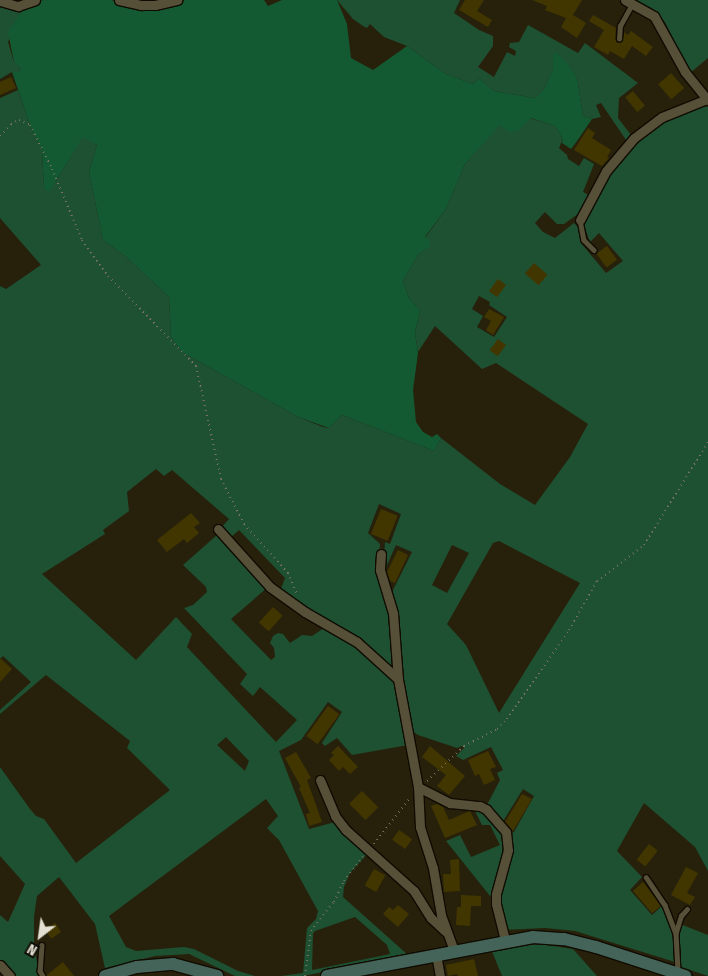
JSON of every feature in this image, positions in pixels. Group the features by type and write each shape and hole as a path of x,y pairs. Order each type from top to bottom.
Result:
{"main road":[{"path":"335,975 533,936 564,939 596,947 681,975"},
{"path":"105,976 137,967 173,964 217,976"}],"street":[{"path":"0,1 18,6 35,0"},
{"path":"119,0 141,5 155,5 177,0"},
{"path":"580,220 606,171 634,138 662,117 707,100 685,72 654,16 629,1"},
{"path":"218,529 270,587 305,612 357,642 398,679"},
{"path":"381,554 380,570 394,613 398,679 418,787 420,827 433,868 441,915 454,951"},
{"path":"320,780 335,816 414,891 431,918 449,935"},
{"path":"418,787 450,803 480,806 486,809 506,832 508,850 496,894 496,904 505,940"},
{"path":"436,954 440,976"},
{"path":"0,965 10,976"}],"lane":[{"path":"619,38 620,26 629,1"},
{"path":"580,220 584,240 594,250"},
{"path":"646,877 665,905 676,933 681,975"},
{"path":"676,933 681,916 687,909"},
{"path":"42,945 40,971 43,976"}],"path":[{"path":"0,136 11,124 19,120 30,125 52,169 82,240 108,276 196,366 221,479 244,524 288,573 305,612"},
{"path":"305,976 311,931 334,902 352,868 369,850 418,787 464,746 496,728 506,719 568,630 597,581 644,545 708,442"}],"green space":[{"path":"43,0 111,0 130,6 155,9 170,7 185,0 264,0 268,6 282,0 337,0 347,24 351,58 373,70 407,46 446,74 473,84 479,78 494,91 535,98 544,89 553,69 553,54 557,53 564,60 577,77 583,116 592,119 577,141 571,149 562,143 563,139 555,126 531,118 518,131 509,132 500,125 465,164 446,209 425,237 430,241 430,246 418,255 403,281 409,298 420,310 415,333 418,353 413,390 416,422 423,432 432,437 437,434 441,438 434,451 342,415 329,428 298,417 182,352 171,337 169,297 125,256 103,240 89,172 97,145 83,137 49,192 44,188 42,150 32,131 12,72 19,72 20,67 14,62 8,32 24,8"},
{"path":"337,0 460,0 454,13 479,30 493,36 493,46 478,67 494,77 507,52 515,56 516,51 509,47 510,43 519,42 528,25 578,53 585,43 638,83 619,98 618,118 631,135 626,140 601,103 596,105 601,117 592,119 583,116 577,77 557,53 553,58 553,69 544,89 535,98 494,91 479,78 473,84 446,74 407,46 384,37 370,24 367,28 363,26 353,19"},
{"path":"637,0 708,0 708,58 690,73 665,22 651,8"},
{"path":"0,3 24,8 8,42 14,62 20,66 19,72 12,72 0,79"},
{"path":"18,90 32,131 42,150 44,188 56,181 83,136 97,145 89,172 103,240 125,256 169,297 171,337 182,352 298,417 323,427 329,428 342,415 434,451 441,438 500,484 535,505 570,457 588,424 496,363 482,369 435,326 418,352 415,333 420,310 409,298 403,281 418,255 426,249 425,238 446,209 465,164 500,124 530,118 555,126 563,139 559,148 567,155 568,159 579,166 584,158 594,164 583,192 592,197 582,211 564,224 557,224 545,212 535,223 543,232 555,238 574,223 579,228 582,239 581,243 606,273 623,261 599,233 590,242 583,222 609,172 631,143 656,124 684,110 701,105 708,107 708,871 695,847 644,803 617,851 642,877 630,890 652,915 663,905 675,937 675,962 575,931 545,928 505,930 498,903 510,834 514,832 534,796 523,789 502,823 487,805 500,780 497,773 503,770 491,747 463,760 456,756 464,748 462,746 457,748 418,735 410,729 400,678 392,592 412,552 396,545 383,574 385,542 390,544 401,514 379,504 368,533 380,544 379,560 387,595 394,664 389,666 361,639 314,614 280,591 285,578 239,530 230,538 220,529 229,519 172,470 164,476 156,469 127,492 129,511 103,530 105,534 42,574 136,660 176,617 192,634 187,647 276,742 297,720 260,687 253,696 240,684 247,674 184,608 193,605 207,592 206,587 183,565 217,535 223,538 268,587 231,619 271,660 275,657 274,648 270,643 273,636 278,633 283,634 290,643 302,635 312,636 327,626 356,644 393,680 398,690 408,745 352,755 337,738 325,746 322,743 342,712 328,702 301,740 279,751 309,829 335,822 368,853 350,873 344,887 343,897 408,955 303,976 281,976 303,973 307,928 316,919 318,911 279,840 267,828 278,816 266,799 109,916 126,947 136,951 184,947 194,949 238,971 255,976 235,976 189,954 155,956 105,968 95,924 59,877 37,896 34,917 34,948 40,976 16,976 0,960 0,915 8,922 25,884 0,856 0,767 30,809 36,816 44,819 76,863 170,790 127,748 130,741 46,675 0,714 0,710 31,682 3,656 0,659 0,286 6,289 41,265 0,218 0,98","holes":["479,296 490,302 489,305 507,317 494,337 477,327 483,316 472,309","499,541 580,583 499,713 466,645 447,624 493,543","452,545 469,553 447,593 432,585","226,737 249,761 245,771 217,745","355,917 387,945 390,954 312,970 313,934 315,931"]},
{"path":"474,809 481,809 499,826 504,838 506,851 494,894 490,896 446,841 460,835 471,857 500,845 490,825 482,825"},
{"path":"680,924 708,935 708,976 681,967 678,937"},
{"path":"540,944 573,949 597,976 502,976 491,949"}],"building":[{"path":"465,0 484,0 477,11 492,20 488,27 459,10"},
{"path":"532,0 582,0 573,15 586,23 577,38 561,27 566,18 545,10 547,6"},
{"path":"593,15 616,28 615,39 617,43 623,41 624,32 628,35 631,31 653,47 646,56 632,46 624,59 610,51 608,55 594,47 604,30 589,21"},
{"path":"671,73 684,88 671,99 658,84"},
{"path":"11,77 16,88 0,95 0,82"},
{"path":"633,91 645,106 637,112 625,97"},
{"path":"588,128 595,133 592,138 611,150 607,157 609,158 602,166 574,150"},
{"path":"607,246 617,260 606,267 596,254"},
{"path":"534,263 548,275 538,285 525,274"},
{"path":"498,279 506,285 497,297 489,291"},
{"path":"489,309 504,317 493,335 486,330 491,321 484,317"},
{"path":"498,339 506,345 498,356 490,350"},
{"path":"381,509 398,516 388,541 371,534"},
{"path":"191,513 200,523 194,527 199,533 187,543 184,539 167,552 157,540"},
{"path":"398,550 408,555 395,583 390,581 387,572"},
{"path":"273,607 283,616 269,631 259,623"},
{"path":"0,658 12,669 0,682"},
{"path":"328,706 339,714 318,744 306,736"},
{"path":"338,746 358,767 350,774 343,767 339,771 329,760 334,755 331,753"},
{"path":"430,746 465,776 449,795 437,786 446,775 422,757"},
{"path":"488,751 496,767 490,769 495,780 484,785 479,774 475,776 468,760"},
{"path":"296,752 311,778 307,780 322,822 309,826 306,814 310,813 299,788 301,787 285,758"},
{"path":"362,791 378,807 366,820 349,804"},
{"path":"522,794 532,799 513,831 505,822"},
{"path":"437,804 443,807 449,820 470,811 477,825 445,838 431,806"},
{"path":"399,830 412,839 405,849 392,840"},
{"path":"649,844 658,851 645,867 637,860"},
{"path":"459,859 460,891 444,892 443,874 451,874 450,860"},
{"path":"686,867 698,873 687,893 695,897 690,905 671,895"},
{"path":"374,869 385,875 376,892 365,886"},
{"path":"643,882 661,906 652,913 633,891"},
{"path":"461,895 481,896 481,906 471,906 470,926 456,925 457,907 461,907"},
{"path":"398,905 409,914 398,927 383,914 389,907 393,910"},
{"path":"55,923 61,932 51,939 45,930"},
{"path":"474,959 478,976 458,976 457,974 448,976 446,965"},
{"path":"63,962 74,976 47,976 47,975"}]}
